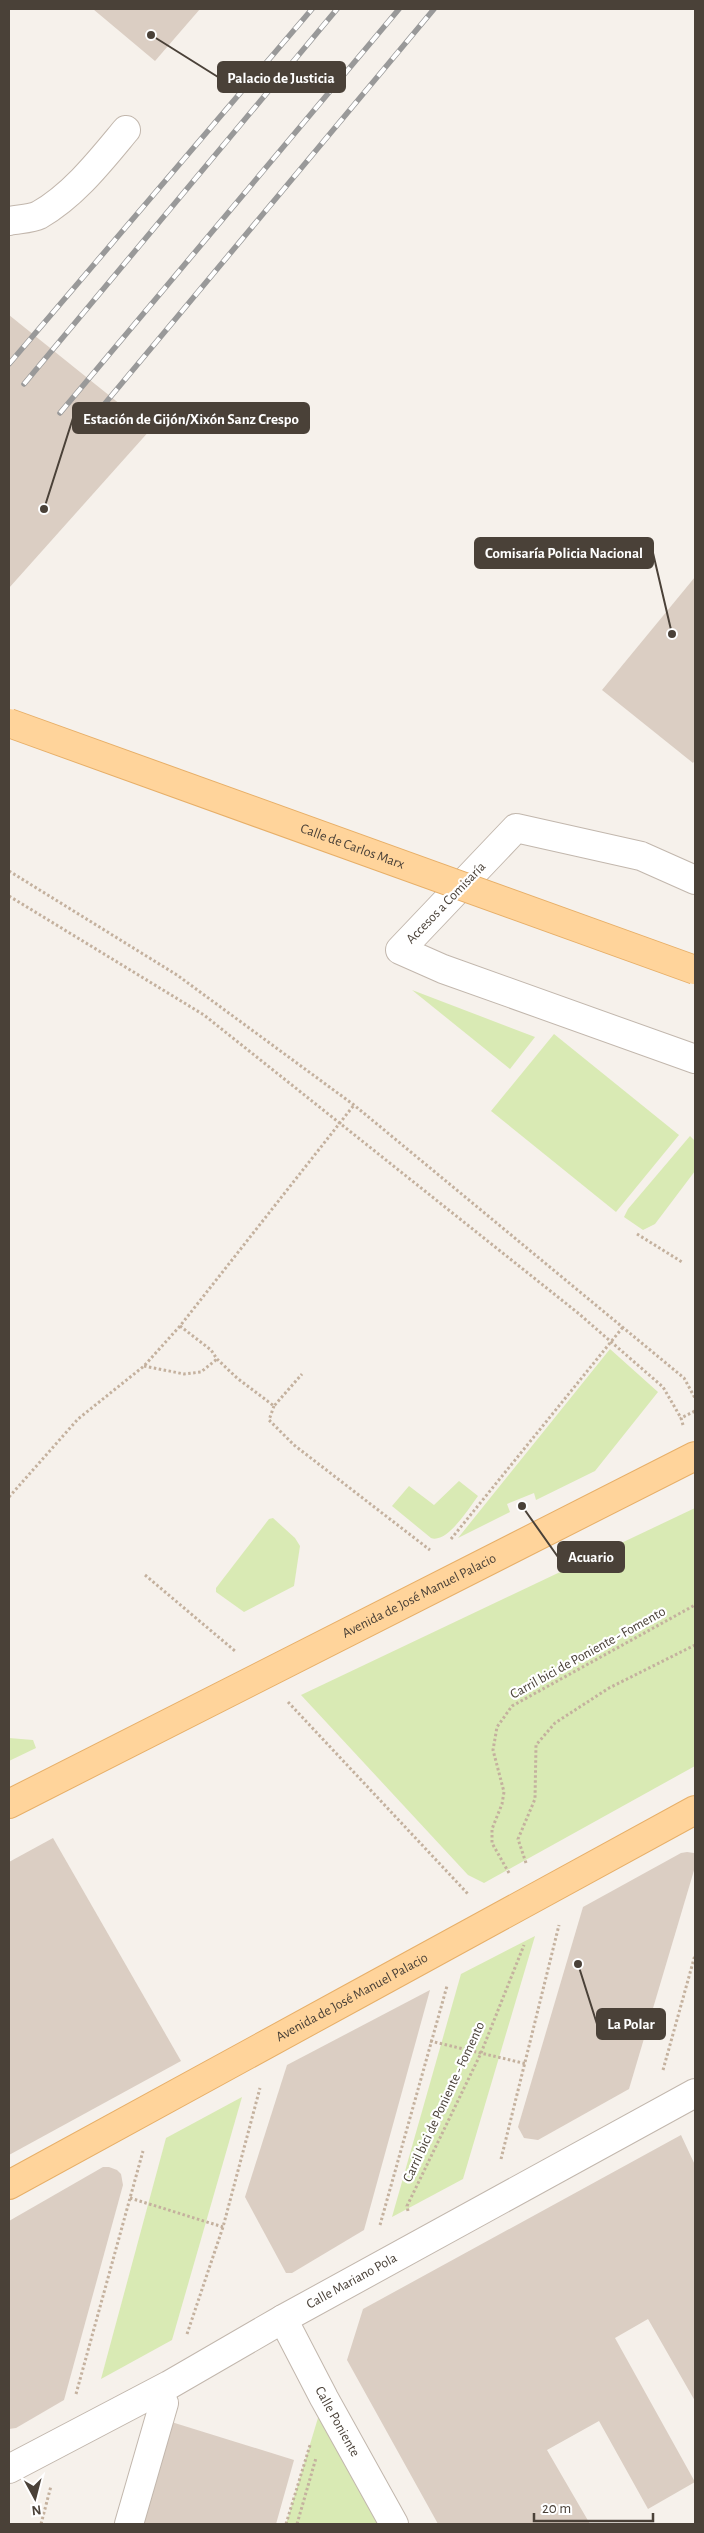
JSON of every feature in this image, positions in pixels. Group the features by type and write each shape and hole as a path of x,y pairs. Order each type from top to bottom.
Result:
{"main road":[{"name":"Calle de Carlos Marx","path":"9,724 695,970"},
{"name":"Avenida de José Manuel Palacio","path":"9,1804 695,1456"},
{"name":"Avenida de José Manuel Palacio","path":"9,2185 274,2038 461,1940 695,1810"}],"street":[{"path":"9,221 38,216 54,204 86,176 126,130"},
{"name":"Accesos a Comisaría","path":"695,880 641,856 516,828 400,950 443,969 695,1059"},
{"name":"Calle Mariano Pola","path":"9,2469 169,2385 414,2246 695,2093"},
{"name":"Calle Poniente","path":"283,2319 324,2398 394,2524"},
{"path":"129,2524 164,2403"}],"path":[{"path":"9,871 177,975 354,1105 684,1378 695,1398"},
{"path":"9,896 204,1014 612,1342 663,1388 681,1418"},
{"path":"9,1498 78,1419 144,1366 180,1326 354,1105"},
{"path":"637,1234 682,1262"},
{"path":"180,1326 211,1350 217,1359 274,1406"},
{"path":"451,1549 451,1539 623,1327"},
{"path":"144,1366 184,1374 202,1372 217,1359"},
{"path":"302,1374 274,1406 269,1420 294,1445 432,1552"},
{"path":"144,1575 262,1674 469,1895"},
{"name":"Carril bici de Poniente - Fomento","path":"492,1842 492,1829 502,1804 504,1792 493,1750 497,1727 512,1706 695,1606"},
{"path":"367,2273 430,2041 461,1940"},
{"path":"662,2073 695,1955"},
{"name":"Carril bici de Poniente - Fomento","path":"414,2246 409,2227 407,2206 481,2053 520,1957"},
{"path":"430,2041 526,2064"},
{"path":"185,2340 223,2227 261,2085"},
{"path":"75,2400 144,2149"},
{"path":"130,2198 223,2227"},
{"path":"286,2524 312,2439 315,2447"},
{"path":"297,2524 317,2455"},
{"path":"41,2524 52,2482"}],"green space":[{"path":"412,990 535,1037 510,1069"},
{"path":"554,1034 679,1135 616,1212 491,1111"},
{"path":"690,1136 695,1141 695,1171 655,1224 643,1230 624,1217 628,1209"},
{"path":"610,1349 658,1392 595,1471 536,1500 534,1493 507,1504 510,1512 458,1538"},
{"path":"459,1481 478,1496 457,1524 444,1536 431,1538 392,1506 409,1486 434,1505"},
{"path":"695,1508 695,1766 484,1883 468,1875 301,1695"},
{"path":"273,1518 295,1538 300,1546 294,1586 244,1612 216,1592 216,1588 269,1519"},
{"path":"9,1738 33,1740 36,1748 9,1761"},
{"path":"535,1936 463,2179 392,2217 461,1974"},
{"path":"242,2097 172,2340 101,2379 166,2138"},
{"path":"324,2398 394,2524 286,2524"}],"building":[{"path":"93,9 200,9 155,61"},
{"path":"9,315 151,429 9,588"},
{"path":"695,577 695,760 693,763 602,690"},
{"path":"53,1838 181,2061 9,2155 9,1862"},
{"path":"681,1853 694,1853 695,1867 629,2089 538,2140 524,2138 518,2127 583,1907"},
{"path":"430,1990 364,2230 292,2273 286,2273 245,2197 287,2065"},
{"path":"681,2135 695,2165 695,2401 648,2319 615,2338 695,2482 648,2509 599,2421 547,2450 590,2524 438,2524 347,2360 363,2309"},
{"path":"103,2167 117,2170 121,2174 123,2185 64,2400 16,2428 9,2429 9,2221"},
{"path":"165,2420 294,2460 276,2524 137,2524"}],"railway":[{"path":"9,364 312,9"},
{"path":"24,384 337,9"},
{"path":"60,413 399,9"},
{"path":"82,431 434,9"}],"place":[{"name":"Palacio de Justicia","path":"151,35"},
{"name":"Estación de Gijón/Xixón Sanz Crespo","path":"44,509"},
{"name":"Comisaría Policia Nacional","path":"672,634"},
{"name":"Acuario","path":"522,1506"},
{"name":"La Polar","path":"578,1964"}]}
